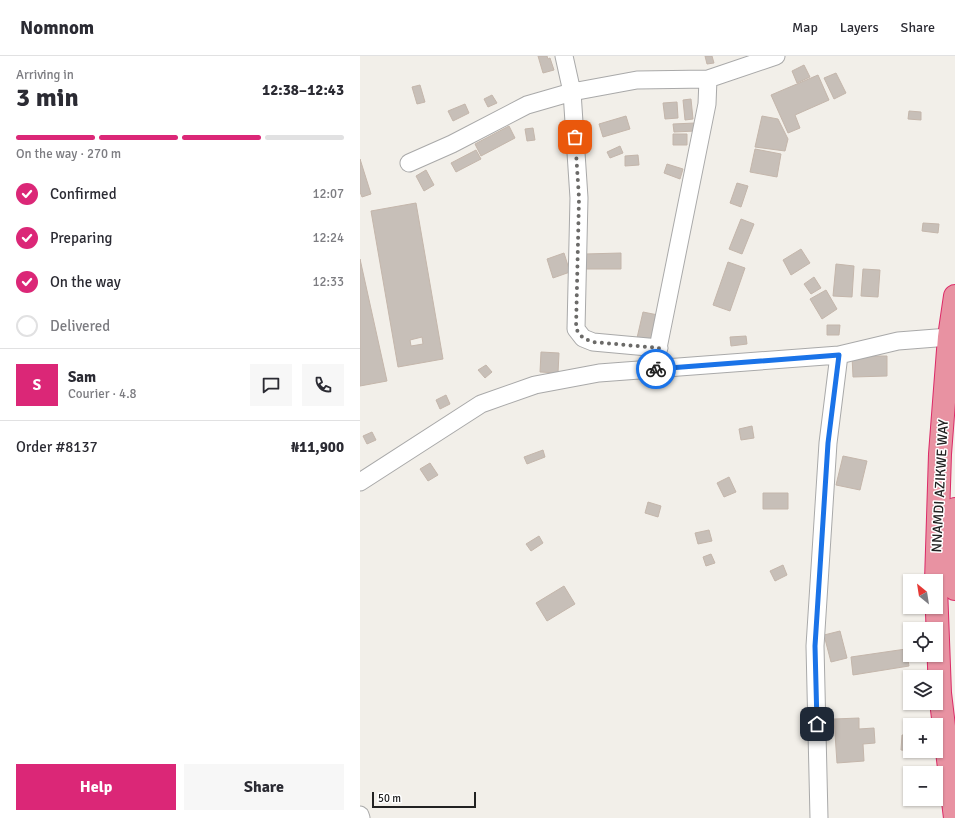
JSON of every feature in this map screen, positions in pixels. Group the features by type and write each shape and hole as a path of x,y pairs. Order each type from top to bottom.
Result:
{"highway":[{"name":"NNAMDI AZIKWE WAY","path":"955,296 949,337 940,454 949,510 955,589"},
{"name":"NNAMDI AZIKWE WAY","path":"937,574 949,510"},
{"path":"937,614 940,693 955,818"}],"street":[{"path":"564,56 572,92 579,198 576,329 583,338 593,342 659,348"},
{"path":"409,163 452,144 527,104 572,92 637,80 708,79 776,56"},
{"path":"654,369 707,104 708,79"},
{"path":"360,482 481,404 535,385 598,374 839,355 898,341 949,337"},
{"path":"819,818 815,646 828,443 839,355"}],"building":[{"path":"538,56 547,56 548,59 550,58 554,70 543,73"},
{"path":"705,56 712,56 714,63 707,64"},
{"path":"804,65 810,77 797,83 792,71"},
{"path":"836,73 846,93 834,99 824,78"},
{"path":"818,75 829,100 795,115 800,128 788,133 771,95"},
{"path":"420,85 425,102 417,104 412,87"},
{"path":"492,95 497,103 488,107 484,99"},
{"path":"691,99 693,119 685,120 683,100"},
{"path":"677,102 678,118 665,119 663,103"},
{"path":"465,104 469,113 453,121 448,111"},
{"path":"909,111 921,112 921,120 908,119"},
{"path":"626,116 630,129 603,137 599,124"},
{"path":"762,116 778,119 788,139 785,151 755,147"},
{"path":"695,123 696,131 674,132 673,124"},
{"path":"509,126 515,138 481,156 475,144"},
{"path":"533,128 535,140 527,141 525,129"},
{"path":"673,134 687,134 687,145 673,145"},
{"path":"620,146 623,153 610,158 607,152"},
{"path":"755,149 781,154 777,177 750,172"},
{"path":"476,150 481,159 456,172 451,163"},
{"path":"638,155 639,165 625,166 625,156"},
{"path":"360,159 371,194 362,197 360,192"},
{"path":"667,164 683,169 680,179 664,173"},
{"path":"426,170 434,185 424,191 416,176"},
{"path":"737,183 748,186 741,207 730,203"},
{"path":"416,203 443,359 398,367 371,211","holes":["422,337 423,344 411,346 410,340"]},
{"path":"741,219 754,224 742,254 729,249"},
{"path":"923,223 939,224 938,233 922,231"},
{"path":"801,249 810,263 791,275 783,260"},
{"path":"564,253 570,272 553,278 547,259"},
{"path":"621,253 621,269 585,269 585,254"},
{"path":"360,259 387,381 360,386"},
{"path":"728,262 745,268 730,311 713,305"},
{"path":"836,264 854,266 852,297 833,296"},
{"path":"863,269 880,270 878,297 861,296"},
{"path":"814,277 821,288 811,294 804,284"},
{"path":"826,290 837,309 822,319 810,299"},
{"path":"643,312 658,315 652,341 637,338"},
{"path":"827,325 840,325 839,335 827,335"},
{"path":"746,336 747,344 731,346 730,337"},
{"path":"541,352 559,353 558,373 540,372"},
{"path":"852,356 887,356 887,376 853,377"},
{"path":"486,365 492,372 485,378 478,370"},
{"path":"446,395 450,404 440,409 436,400"},
{"path":"752,426 754,438 741,440 739,429"},
{"path":"372,432 376,440 367,444 363,436"},
{"path":"543,450 545,457 527,464 524,457"},
{"path":"843,456 867,461 860,490 836,485"},
{"path":"430,463 438,475 428,481 420,469"},
{"path":"729,477 736,492 724,497 717,483"},
{"path":"763,493 788,493 788,509 763,509"},
{"path":"648,502 661,506 658,517 645,513"},
{"path":"709,530 712,541 698,544 695,533"},
{"path":"539,536 543,543 531,551 526,544"},
{"path":"711,554 715,563 706,566 703,557"},
{"path":"783,565 787,575 775,581 770,571"},
{"path":"564,586 575,604 547,621 536,603"},
{"path":"840,631 847,658 831,662 824,635"},
{"path":"903,649 903,662 908,662 909,666 853,675 851,657"},
{"path":"859,718 859,729 874,728 875,743 863,744 864,761 837,763 834,719"},
{"path":"902,735 903,735 903,750 901,750"}],"way so far":[{"path":"575,137 579,198 576,329 583,338 593,342 659,348 654,369 656,369"}],"route":[{"path":"656,369 839,355 828,443 815,646 817,724"}]}
